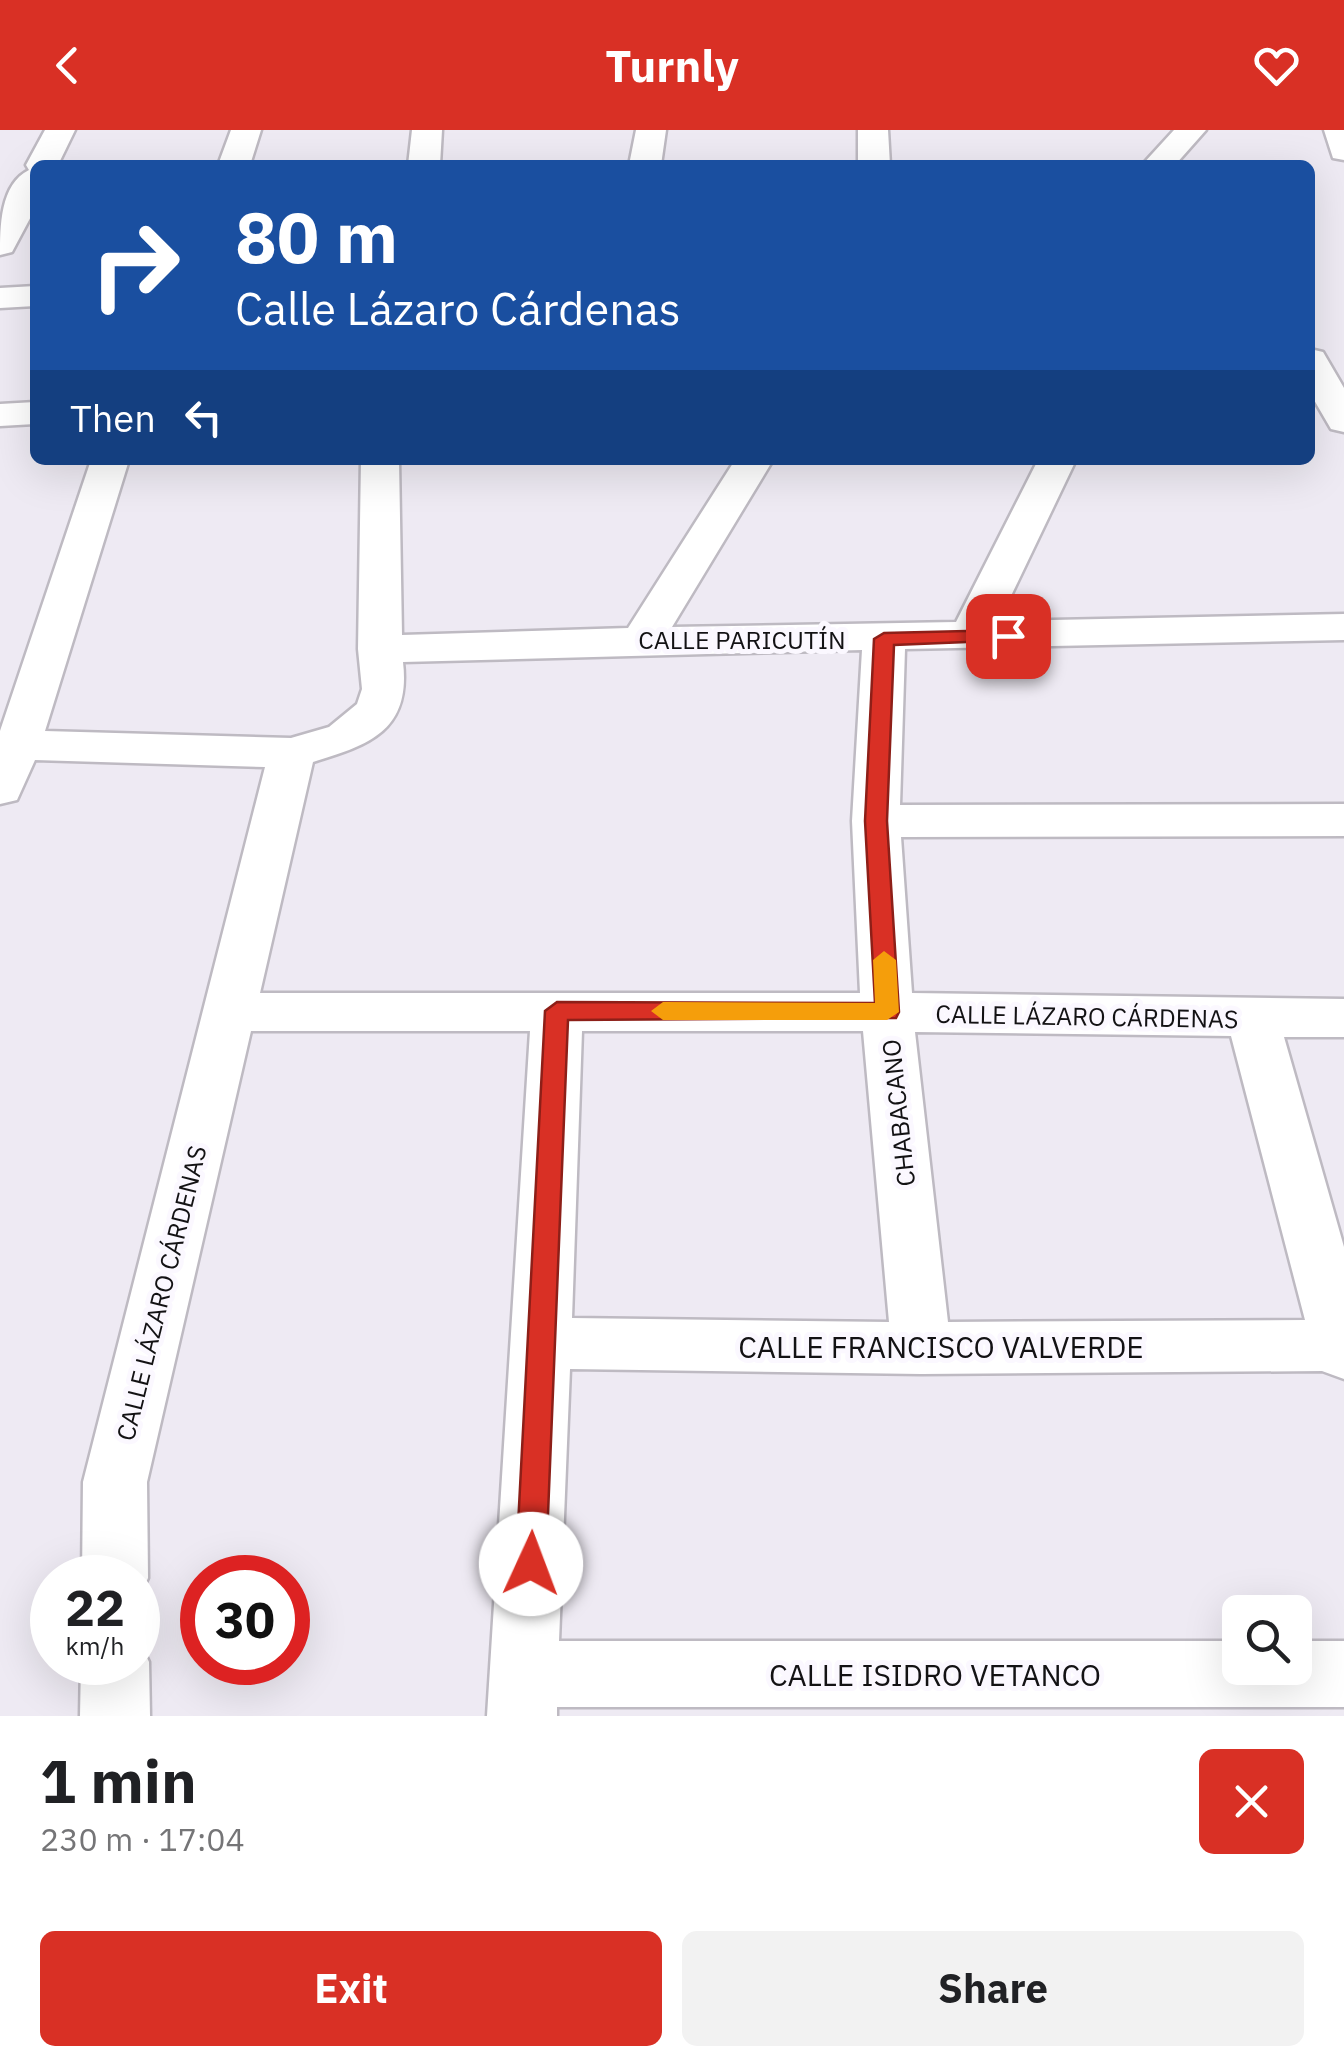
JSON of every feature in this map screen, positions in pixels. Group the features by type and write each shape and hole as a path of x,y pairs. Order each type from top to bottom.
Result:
{"street":[{"path":"45,160 60,130"},
{"path":"236,160 246,130"},
{"path":"425,160 428,130"},
{"path":"647,160 651,130"},
{"path":"872,130 874,160"},
{"path":"1163,160 1191,130"},
{"path":"1340,130 1344,151"},
{"path":"0,245 30,188"},
{"path":"0,298 30,296"},
{"path":"1315,369 1344,421"},
{"path":"0,415 30,413"},
{"path":"0,789 18,745 108,465"},
{"path":"18,745 292,753 345,737 377,711 384,689 380,649 380,465"},
{"path":"643,639 751,465"},
{"path":"970,638 1055,465"},
{"name":"CALLE PARICUTÍN","path":"380,649 643,639 970,638 1344,627"},
{"name":"CHABACANO","path":"884,639 876,821 887,1012 922,1348"},
{"name":"CALLE LÁZARO CÁRDENAS","path":"115,1555 115,1482 292,753"},
{"path":"876,821 1344,820"},
{"path":"524,1695 557,1011"},
{"name":"CALLE LÁZARO CÁRDENAS","path":"229,1012 887,1012 1344,1018"},
{"path":"1252,1019 1343,1349"},
{"name":"CALLE FRANCISCO VALVERDE","path":"541,1344 1343,1349"},
{"name":"CALLE ISIDRO VETANCO","path":"524,1695 1344,1674"},
{"path":"115,1685 115,1716"}],"slow traffic":[{"path":"663,1011 887,1012 884,960"}],"route":[{"path":"531,1564 557,1011 887,1012 876,821 884,639 1008,636"}]}
